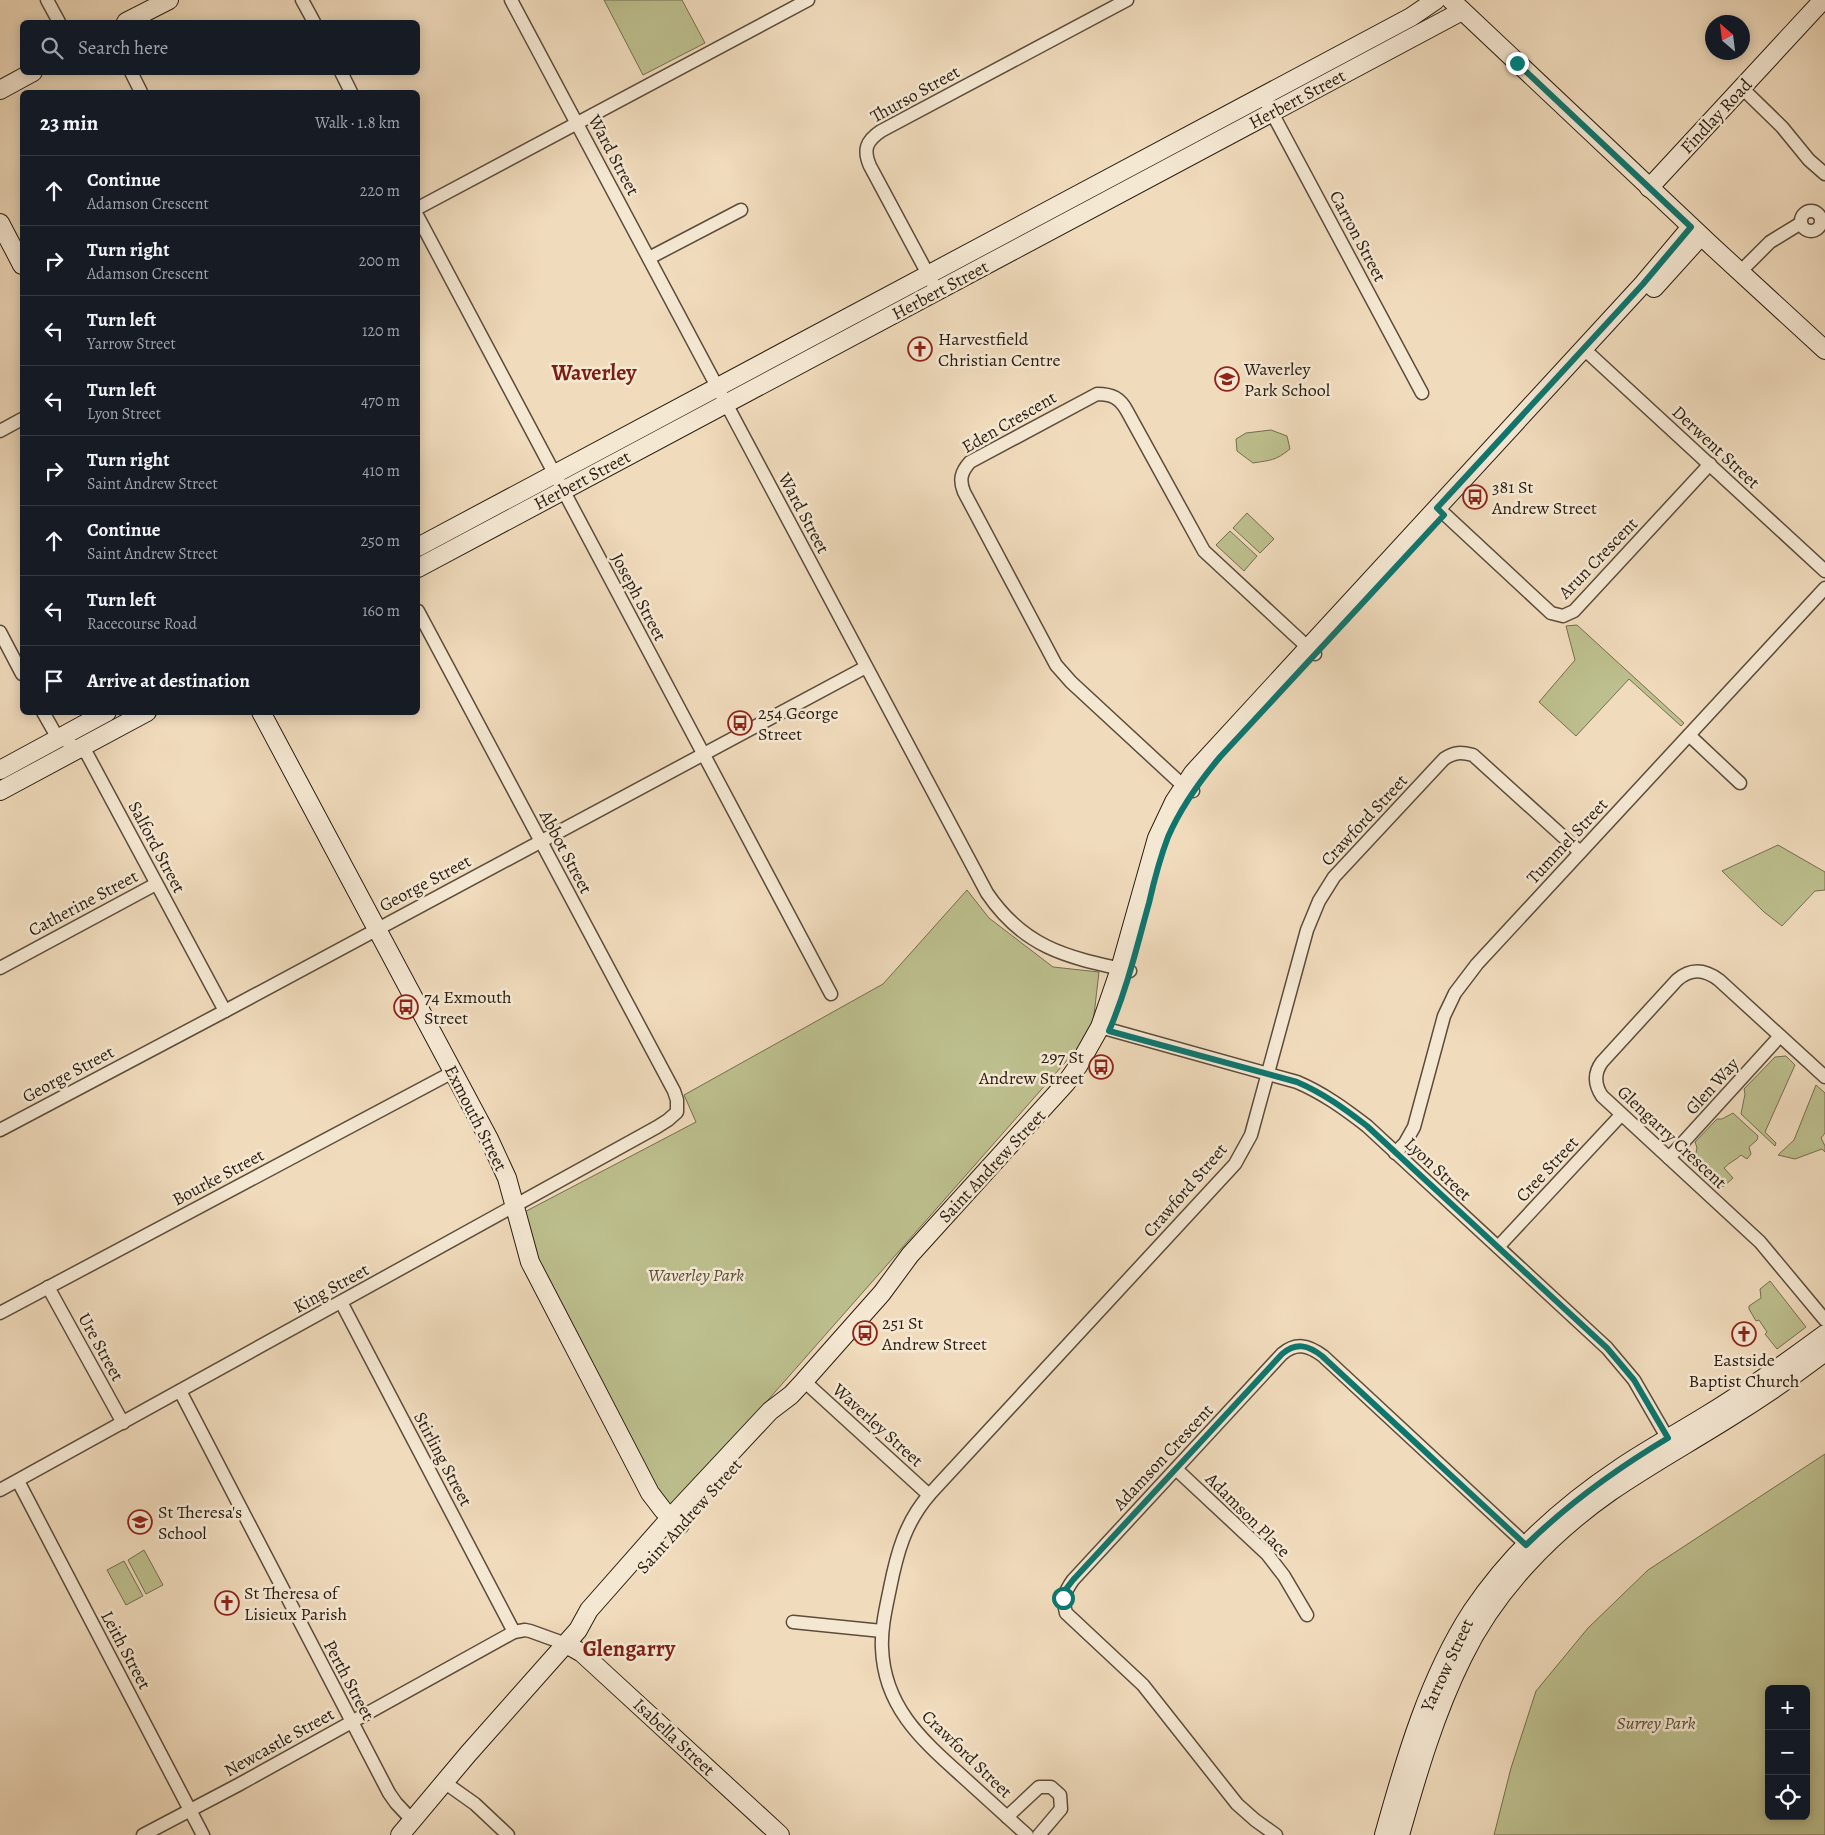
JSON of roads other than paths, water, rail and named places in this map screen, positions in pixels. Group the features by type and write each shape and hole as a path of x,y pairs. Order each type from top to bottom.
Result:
{"street":[{"path":"47,0 58,20"},
{"path":"130,20 169,0"},
{"path":"302,0 313,20"},
{"name":"Ward Street","path":"511,0 978,877 997,907 1016,927 1037,943 1065,955 1125,970"},
{"path":"420,207 808,0"},
{"name":"Thurso Street","path":"937,291 868,161 866,152 868,143 881,131 1127,0"},
{"name":"Herbert Street","path":"420,546 1411,17 1436,0"},
{"name":"Findlay Road","path":"1649,188 1823,0"},
{"path":"1456,6 1696,232 1825,350"},
{"name":"Herbert Street","path":"420,567 1272,113 1456,6"},
{"path":"0,90 28,75"},
{"path":"132,75 140,90"},
{"path":"342,75 350,90"},
{"path":"1742,88 1786,131 1809,160 1825,174"},
{"name":"Carron Street","path":"1263,96 1422,393"},
{"path":"1098,184 1108,200"},
{"path":"1740,272 1770,242 1801,223 1805,213 1822,209 1822,233 1806,230 1801,223"},
{"path":"649,258 741,210"},
{"name":"Joseph Street","path":"420,221 831,994"},
{"path":"0,223 20,261"},
{"name":"Saint Andrew Street","path":"400,1835 444,1782 578,1630 596,1617 770,1411 791,1395 804,1381 882,1293 910,1255 1061,1089 1105,1029 1125,970 1157,838 1168,814 1189,788 1203,761 1311,651 1588,352 1696,232"},
{"name":"Derwent Street","path":"1588,352 1825,571"},
{"name":"Eden Crescent","path":"1189,788 1177,780 1071,682 1056,665 964,492 961,478 964,469 970,462 1097,394 1112,395 1119,399 1128,411 1204,551 1311,651"},
{"path":"0,431 20,420"},
{"name":"Arun Crescent","path":"1440,511 1551,613 1557,616 1568,615 1581,604 1710,464"},
{"name":"Tummel Street","path":"1395,1153 1405,1143 1414,1127 1444,1016 1455,992 1477,964 1825,588"},
{"name":"Abbot Street","path":"420,615 674,1091 677,1100 677,1112"},
{"path":"0,632 20,670"},
{"name":"George Street","path":"0,1130 866,667"},
{"name":"Salford Street","path":"45,715 53,731 60,738 88,754 225,1011"},
{"path":"0,770 102,715"},
{"path":"0,791 140,715"},
{"name":"Exmouth Street","path":"263,715 453,1072 507,1178 525,1247 541,1284 650,1493 657,1503 676,1521"},
{"path":"1689,735 1740,783"},
{"name":"Crawford Street","path":"1020,1833 1007,1817 929,1746 902,1714 890,1688 886,1676 882,1649 882,1631 901,1542 912,1518 929,1495 1235,1164 1252,1135 1307,930 1319,901 1334,877 1444,760 1451,754 1458,752 1473,755 1580,852"},
{"name":"Catherine Street","path":"0,968 156,884"},
{"name":"Glengarry Crescent","path":"1825,1077 1712,974 1698,970 1683,975 1597,1068 1596,1076 1598,1090 1602,1096 1760,1242 1825,1320"},
{"name":"Lyon Street","path":"1105,1029 1297,1082 1314,1089 1332,1100 1367,1126 1615,1356 1634,1380 1672,1444"},
{"name":"Glen Way","path":"1670,1158 1780,1036"},
{"name":"Bourke Street","path":"0,1313 453,1072"},
{"name":"King Street","path":"0,1490 658,1127 677,1112"},
{"name":"Cree Street","path":"1498,1248 1621,1115"},
{"name":"Ure Street","path":"48,1287 123,1423"},
{"name":"Stirling Street","path":"341,1302 514,1632"},
{"name":"Yarrow Street","path":"1672,1444 1825,1334"},
{"name":"Adamson Crescent","path":"1275,1835 1237,1804 1143,1685 1071,1618 1064,1606 1063,1598 1066,1589 1073,1580 1282,1354 1288,1349 1301,1345 1322,1356 1532,1550"},
{"name":"Yarrow Street","path":"1400,1835 1419,1768 1444,1700 1463,1657 1487,1616 1532,1550 1562,1511 1598,1483 1757,1400 1825,1352"},
{"name":"Waverley Street","path":"804,1381 929,1495"},
{"name":"Perth Street","path":"180,1391 392,1798 412,1820"},
{"name":"Adamson Place","path":"1176,1469 1267,1554 1284,1576 1307,1615"},
{"name":"Leith Street","path":"18,1481 202,1835"},
{"name":"Yarrow Street","path":"1384,1835 1410,1751 1434,1686 1451,1648 1484,1595 1532,1550"},
{"path":"793,1622 882,1631"},
{"path":"514,1632 525,1630 566,1644"},
{"name":"Newcastle Street","path":"143,1835 514,1632"},
{"name":"Isabella Street","path":"566,1644 582,1653 780,1835"},
{"path":"444,1782 475,1804 508,1835"},
{"name":"Crawford Street","path":"1007,1817 1039,1787 1051,1787 1060,1795 1060,1809 1039,1835"}],"place":[{"name":"Harvestfield Christian Centre","path":"920,349"},
{"name":"Waverley Park School","path":"1227,379"},
{"name":"381 St Andrew Street","path":"1475,497"},
{"name":"254 George Street","path":"740,723"},
{"name":"74 Exmouth Street","path":"406,1007"},
{"name":"297 St Andrew Street","path":"1101,1067"},
{"name":"251 St Andrew Street","path":"865,1333"},
{"name":"Eastside Baptist Church","path":"1744,1334"},
{"name":"St Theresa's School","path":"140,1522"},
{"name":"St Theresa of Lisieux Parish","path":"227,1603"}],"district":[{"name":"Waverley","path":"594,372"},
{"name":"Glengarry","path":"629,1648"}],"park label":[{"name":"Waverley Park","path":"696,1275"},
{"name":"Surrey Park","path":"1656,1723"}]}
